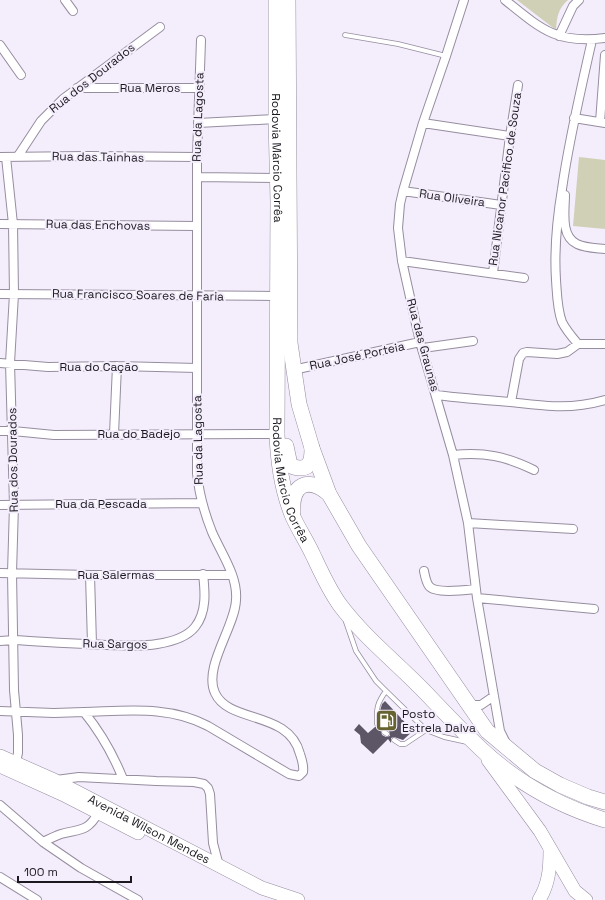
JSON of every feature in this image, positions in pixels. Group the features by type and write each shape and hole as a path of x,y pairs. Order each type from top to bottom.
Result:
{"highway":[{"name":"Rodovia Márcio Corrêa","path":"276,0 276,119 278,178 277,428 278,458 286,496 293,517 340,605 366,635 478,746 513,775 534,789 561,804 605,820"},
{"name":"Rodovia Márcio Corrêa","path":"288,0 290,343 299,404 312,448 329,494 359,546 487,731 535,771 588,797 605,802"},
{"path":"277,428 284,436 290,465 294,468 308,466 311,462 312,448"},
{"path":"293,517 292,501 294,494 299,488 314,484 321,487 329,494"}],"main road":[{"path":"478,746 531,817 574,891 586,900"},
{"name":"Avenida Wilson Mendes","path":"0,756 54,780 262,888 298,900"},
{"name":"Avenida Wilson Mendes","path":"0,766 62,794 255,894 272,900"},
{"path":"539,900 546,888 550,848"}],"street":[{"path":"65,0 73,11"},
{"path":"288,35 293,0"},
{"name":"Rua das Graunas","path":"464,0 423,123 403,191 400,204 398,228 402,261 421,345 453,455 468,523 477,598 500,731 510,751"},
{"path":"505,0 532,21 559,36 592,40 605,38"},
{"path":"559,36 572,6 578,0"},
{"name":"Rua dos Dourados","path":"18,156 41,121 62,99 160,27"},
{"name":"Rua da Lagosta","path":"84,712 146,710 180,715 196,720 288,774 297,776 302,774 304,768 299,749 293,736 279,727 224,704 214,692 213,683 215,663 231,620 236,602 236,590 232,575 201,503 197,473 198,296 196,226 201,40"},
{"path":"578,344 568,333 559,312 556,291 556,236 565,168 574,118 592,40"},
{"path":"0,45 21,75"},
{"path":"574,118 602,123 605,55"},
{"name":"Rua Nicanor Pacifico de Souza","path":"492,273 518,85"},
{"name":"Rua Meros","path":"77,88 199,88"},
{"path":"198,123 276,119"},
{"path":"423,123 510,136"},
{"name":"Rua dos Dourados","path":"3,157 13,224 14,294 10,363 14,505 12,573 14,683 18,735 18,753 16,762"},
{"name":"Rua das Tainhas","path":"3,157 197,157"},
{"path":"565,168 566,229 569,237 578,244 586,247 605,249"},
{"path":"197,176 278,178"},
{"name":"Rua Oliveira","path":"403,191 501,205"},
{"name":"Rua das Enchovas","path":"0,224 196,226"},
{"path":"402,261 524,278"},
{"name":"Rua Francisco Soares de Faria","path":"0,294 277,296"},
{"name":"Rua José Porteia","path":"293,370 421,345 473,341"},
{"path":"512,402 521,354 527,352 551,354 562,353 567,352 578,344 605,344"},
{"name":"Rua do Cação","path":"0,363 48,367 117,366 197,368"},
{"path":"114,434 117,366"},
{"path":"436,395 561,407 576,406 605,400"},
{"name":"Rua do Badejo","path":"0,431 54,435 197,434 277,428"},
{"path":"453,455 471,454 502,457 534,470"},
{"name":"Rua da Pescada","path":"0,505 201,503"},
{"path":"468,523 573,529"},
{"path":"424,571 427,584 433,589 476,589"},
{"name":"Rua Salermas","path":"0,573 90,575 232,575"},
{"name":"Rua Sargos","path":"0,641 14,640 136,646 158,644 178,639 190,633 200,620 203,612 205,592 203,574"},
{"path":"90,575 92,644"},
{"path":"477,598 594,609"},
{"path":"469,706 481,705 494,696"},
{"path":"0,711 54,713 84,712 113,755 123,779"},
{"path":"54,780 79,776 194,782 206,786 210,794 214,843 219,866"},
{"path":"0,805 43,842 81,868 138,900"},
{"path":"43,842 87,826 93,822 98,813"},
{"path":"0,877 37,900"}],"lane":[{"path":"345,36 398,44 446,56"},
{"path":"340,605 356,651 376,681 426,730 444,737 478,746"},
{"path":"378,724 378,705 386,691"},
{"path":"394,740 400,744 404,744 426,730"}],"green space":[{"path":"517,0 568,0 559,13 556,30"},
{"path":"579,157 605,160 605,229 573,226"}],"building":[{"path":"385,701 413,731 403,740 394,737 391,738 391,743 388,739 373,754 361,743 360,735 354,730 359,724 368,733 375,727 379,727 380,721 386,717 380,711 382,704","holes":["382,729 389,731 390,736 386,737 382,735 381,731"]}],"place":[{"name":"Posto Estrela Dalva","path":"386,721"}]}
